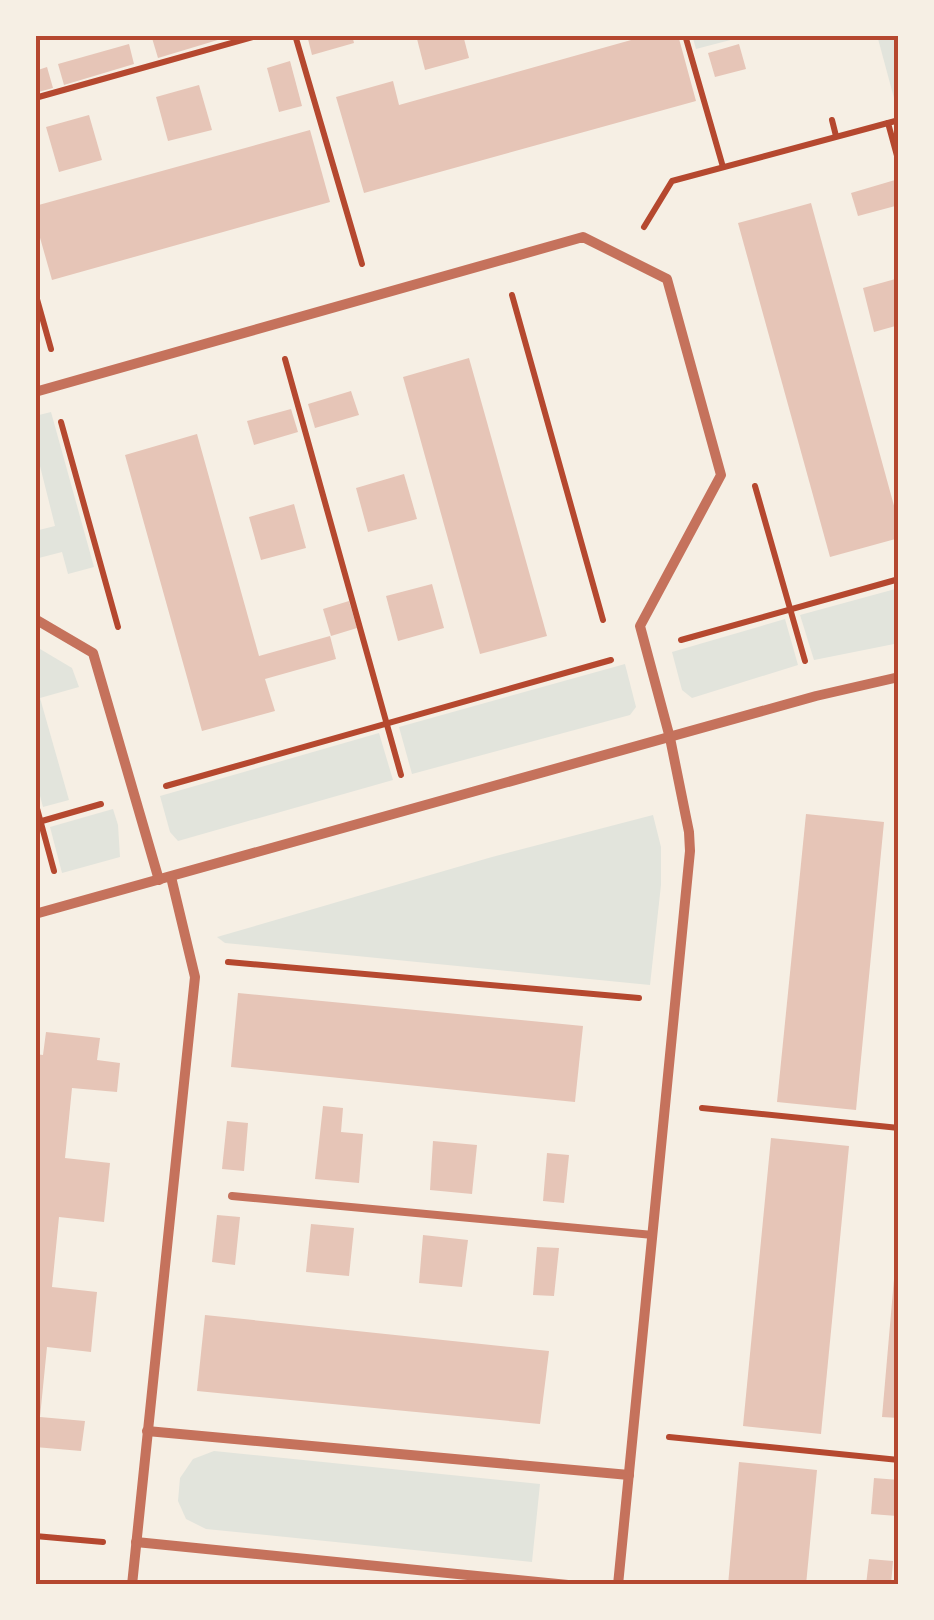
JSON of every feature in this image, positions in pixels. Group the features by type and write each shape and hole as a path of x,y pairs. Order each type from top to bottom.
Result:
{"street":[{"path":"35,392 584,237 668,278 720,475 640,626 670,738 690,851 618,1585"},
{"path":"35,619 92,653 158,880"},
{"path":"35,914 816,696 899,677"},
{"path":"132,1585 195,976 171,877"},
{"path":"147,1431 628,1475"},
{"path":"136,1544 568,1585"}],"lane":[{"path":"232,1196 652,1235"}],"path":[{"path":"35,98 260,35"},
{"path":"295,35 372,297"},
{"path":"685,35 723,167"},
{"path":"832,120 836,136"},
{"path":"626,258 672,181 899,120"},
{"path":"888,123 899,163"},
{"path":"502,260 603,622"},
{"path":"35,292 122,642 100,682"},
{"path":"275,324 411,810"},
{"path":"720,475 750,465 816,696"},
{"path":"38,822 899,579"},
{"path":"35,801 64,906"},
{"path":"192,958 676,1002"},
{"path":"666,1104 899,1128"},
{"path":"633,1433 899,1460"},
{"path":"35,1536 136,1544"}],"shaded area":[{"path":"692,35 738,35 738,38 696,49"},
{"path":"877,35 899,35 898,113"},
{"path":"51,412 94,567 68,574 62,552 35,559 35,531 55,526 39,462 35,463 35,416"},
{"path":"899,588 899,643 814,660 800,615"},
{"path":"785,619 798,665 692,698 682,690 672,652"},
{"path":"35,646 72,668 79,687 40,698 69,800 43,807 35,777"},
{"path":"625,664 636,707 630,715 412,774 399,727"},
{"path":"379,733 393,780 178,841 170,832 160,796"},
{"path":"113,809 120,857 62,873 50,827"},
{"path":"653,815 661,847 661,885 650,985 225,943 217,937 492,857"},
{"path":"214,1451 540,1484 532,1562 206,1529 186,1519 178,1501 180,1478 193,1459"}],"building":[{"path":"307,35 352,35 354,43 312,55"},
{"path":"416,35 463,35 469,58 425,70"},
{"path":"649,35 678,35 696,101 364,193 336,97 393,81 399,105"},
{"path":"231,36 158,58 152,38"},
{"path":"129,44 134,64 64,85 58,64"},
{"path":"739,44 746,69 715,77 708,53"},
{"path":"290,61 302,106 279,112 267,68"},
{"path":"47,67 53,88 35,93 35,71"},
{"path":"199,85 212,130 168,141 156,97"},
{"path":"89,115 102,160 59,172 46,127"},
{"path":"310,130 330,202 52,280 35,220 35,206"},
{"path":"895,180 899,205 858,216 851,193"},
{"path":"811,203 899,524 899,538 830,557 738,223"},
{"path":"899,278 899,325 874,332 863,288"},
{"path":"469,358 547,636 480,654 403,377"},
{"path":"351,391 359,415 315,428 308,404"},
{"path":"291,409 298,432 254,445 247,421"},
{"path":"197,434 259,656 330,636 336,659 265,679 275,711 202,731 125,455"},
{"path":"404,474 417,519 368,532 356,488"},
{"path":"294,504 306,548 261,560 249,517"},
{"path":"432,584 444,628 398,641 386,596"},
{"path":"349,601 357,628 331,636 323,609"},
{"path":"806,814 884,822 856,1110 777,1102"},
{"path":"238,993 583,1026 575,1102 231,1067"},
{"path":"46,1032 100,1038 97,1060 120,1063 117,1092 72,1088 65,1158 110,1163 104,1222 59,1217 52,1287 97,1292 91,1352 47,1347 40,1417 85,1421 81,1451 35,1447 35,1054 43,1055"},
{"path":"323,1106 343,1108 341,1132 363,1134 359,1183 315,1179"},
{"path":"227,1121 248,1123 244,1171 222,1169"},
{"path":"771,1138 849,1146 821,1434 743,1426"},
{"path":"433,1141 477,1145 472,1194 430,1190"},
{"path":"547,1153 569,1155 564,1203 543,1201"},
{"path":"217,1215 240,1217 235,1265 212,1262"},
{"path":"311,1224 354,1228 349,1276 306,1272"},
{"path":"423,1235 468,1240 462,1287 419,1283"},
{"path":"537,1247 559,1248 554,1296 533,1295"},
{"path":"899,1256 899,1418 882,1417"},
{"path":"205,1315 549,1351 540,1424 197,1391"},
{"path":"739,1462 817,1470 806,1585 728,1585"},
{"path":"874,1478 899,1480 897,1516 871,1514"},
{"path":"869,1559 893,1561 891,1585 866,1585"}]}
